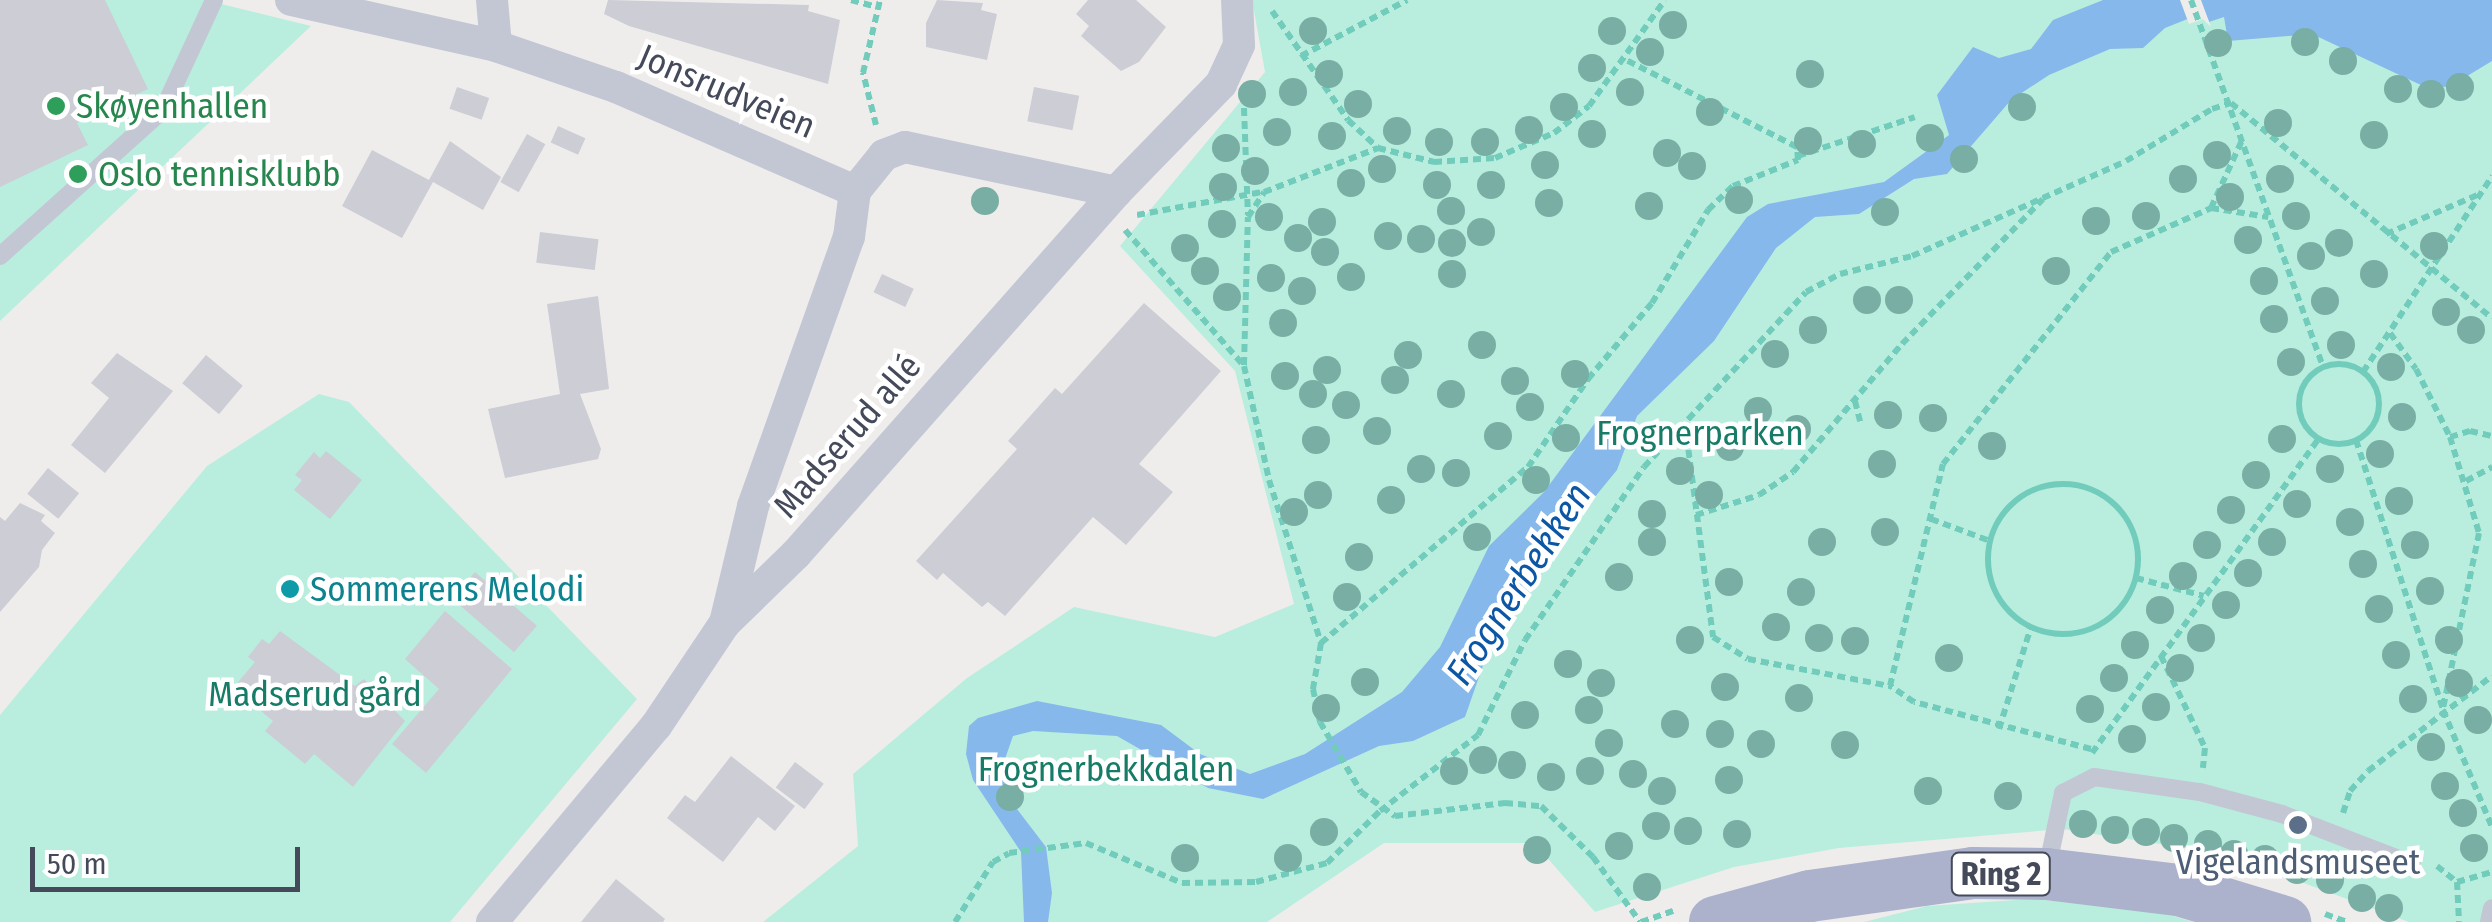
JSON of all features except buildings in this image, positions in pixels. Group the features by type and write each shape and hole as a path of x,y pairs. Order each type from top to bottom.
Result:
{"main road":[{"name":"Ring 2","path":"1716,922 1890,883 2046,874 2179,890 2285,922"}],"street":[{"name":"Jonsrudveien","path":"291,0 496,46 616,87 855,191"},
{"path":"492,0 496,46"},
{"path":"1234,68 1238,0"},
{"name":"Madserud allé","path":"492,922 656,726 725,623 796,554 1109,200 1234,68"},
{"path":"725,623 753,506 849,237 855,191 884,155 927,148 1109,200"}],"lane":[{"path":"0,256 162,110 214,0"},
{"path":"2046,874 2060,804 2075,783 2094,778 2200,792 2337,833 2412,864"},
{"path":"2489,922 2492,908"}],"path":[{"path":"851,0 878,4 864,73 884,155"},
{"path":"1270,0 1301,56 1378,148"},
{"path":"1301,56 1407,0"},
{"path":"2192,0 2324,367"},
{"path":"1109,200 1148,217 1264,192 1378,148 1434,162 1529,148 1589,106 1666,1"},
{"path":"1626,60 1784,140 1798,156"},
{"path":"1234,68 1244,83 1248,217 1244,366 1269,480 1321,643 1313,689 1320,722 1361,792 1380,811 1395,816 1506,803 1541,806 1593,856 1640,922"},
{"path":"955,922 992,862 1009,853 1068,844 1108,849 1150,875 1182,883 1256,882 1327,862 1380,811 1478,735 1525,640 1644,468 1806,292 1840,274 1912,256 2126,161 2230,103"},
{"path":"2230,103 2492,318"},
{"path":"1321,643 1528,468 1588,379 1652,303 1708,210 1733,186 1788,167 1798,156 1915,117"},
{"path":"2212,208 2243,138"},
{"path":"2363,372 2492,176"},
{"path":"1248,217 1264,192"},
{"path":"2386,234 2481,193"},
{"path":"1696,515 1759,495 1793,472 2048,194"},
{"path":"1109,200 1244,366"},
{"path":"1890,686 1943,464 2111,252 2212,208 2268,217"},
{"path":"2390,333 2416,369 2450,437 2479,533 2443,710"},
{"path":"2324,367 2363,372"},
{"path":"2324,367 2300,395 2302,420 2319,438 2356,440"},
{"path":"2356,440 2379,408 2363,372"},
{"path":"1855,401 1860,421"},
{"path":"1685,423 1713,637 1748,659 1890,686 1914,702 2000,729 2092,749 2122,717 2161,655 2319,438"},
{"path":"2450,437 2470,431 2492,436"},
{"path":"2356,440 2443,710 2492,827"},
{"path":"2466,481 2492,467"},
{"path":"2082,486 2104,495 2127,521 2138,554 2136,578 2106,620 2070,632 2031,627 2000,600 1988,561 1990,540 2007,510 2035,488 2082,486"},
{"path":"1931,520 1990,540"},
{"path":"2136,578 2204,596"},
{"path":"2000,729 2031,627"},
{"path":"2161,655 2206,748 2200,792"},
{"path":"2337,833 2350,791 2443,710 2492,676"},
{"path":"2412,864 2442,866 2457,882 2459,922"},
{"path":"2457,882 2492,872"}],"green space":[{"name":"Oslo tennisklubb","path":"0,0 205,0 311,26 0,321"},
{"name":"Frognerparken","path":"1252,0 2492,0 2492,922 2409,922 2225,854 2062,829 1839,848 1734,867 1595,912 1534,843 1384,843 1267,922 763,922 858,846 853,774 967,678 1074,607 1215,637 1294,604 1235,371 1120,246 1265,72"},
{"name":"Madserud gård","path":"319,394 349,402 637,699 450,922 0,922 0,715 207,466"},
{"path":"2030,899 2143,907 2194,922 1864,922 1927,906"}],"water":[{"name":"Frognerbekken","path":"2103,0 2492,0 2492,61 2449,87 2423,86 2312,34 2228,41 2224,17 2209,22 2205,12 2165,28 2143,48 2110,49 2049,75 2011,100 1947,174 1914,179 1859,214 1815,217 1776,248 1714,341 1637,416 1617,470 1524,583 1494,634 1465,717 1413,741 1379,746 1263,799 1208,788 1117,736 1033,731 1013,736 1005,759 1010,800 1046,847 1052,893 1048,922 1024,922 1021,852 973,780 966,754 969,726 978,718 1037,701 1161,725 1200,754 1250,774 1305,754 1402,692 1440,647 1489,546 1544,492 1747,217 1768,204 1884,182 1949,135 1937,95 1973,47 1999,58 2031,49 2053,20"}],"pier":[{"path":"2180,0 2201,0 2211,27 2203,19 2189,24"}],"place":[{"name":"Skøyenhallen","path":"56,106"},
{"name":"Oslo tennisklubb","path":"78,174"},
{"name":"Sommerens Melodi","path":"290,589"},
{"name":"Vigelandsmuseet","path":"2298,825"}],"park label":[{"name":"Frognerbekkdalen","path":"1106,769"}]}
